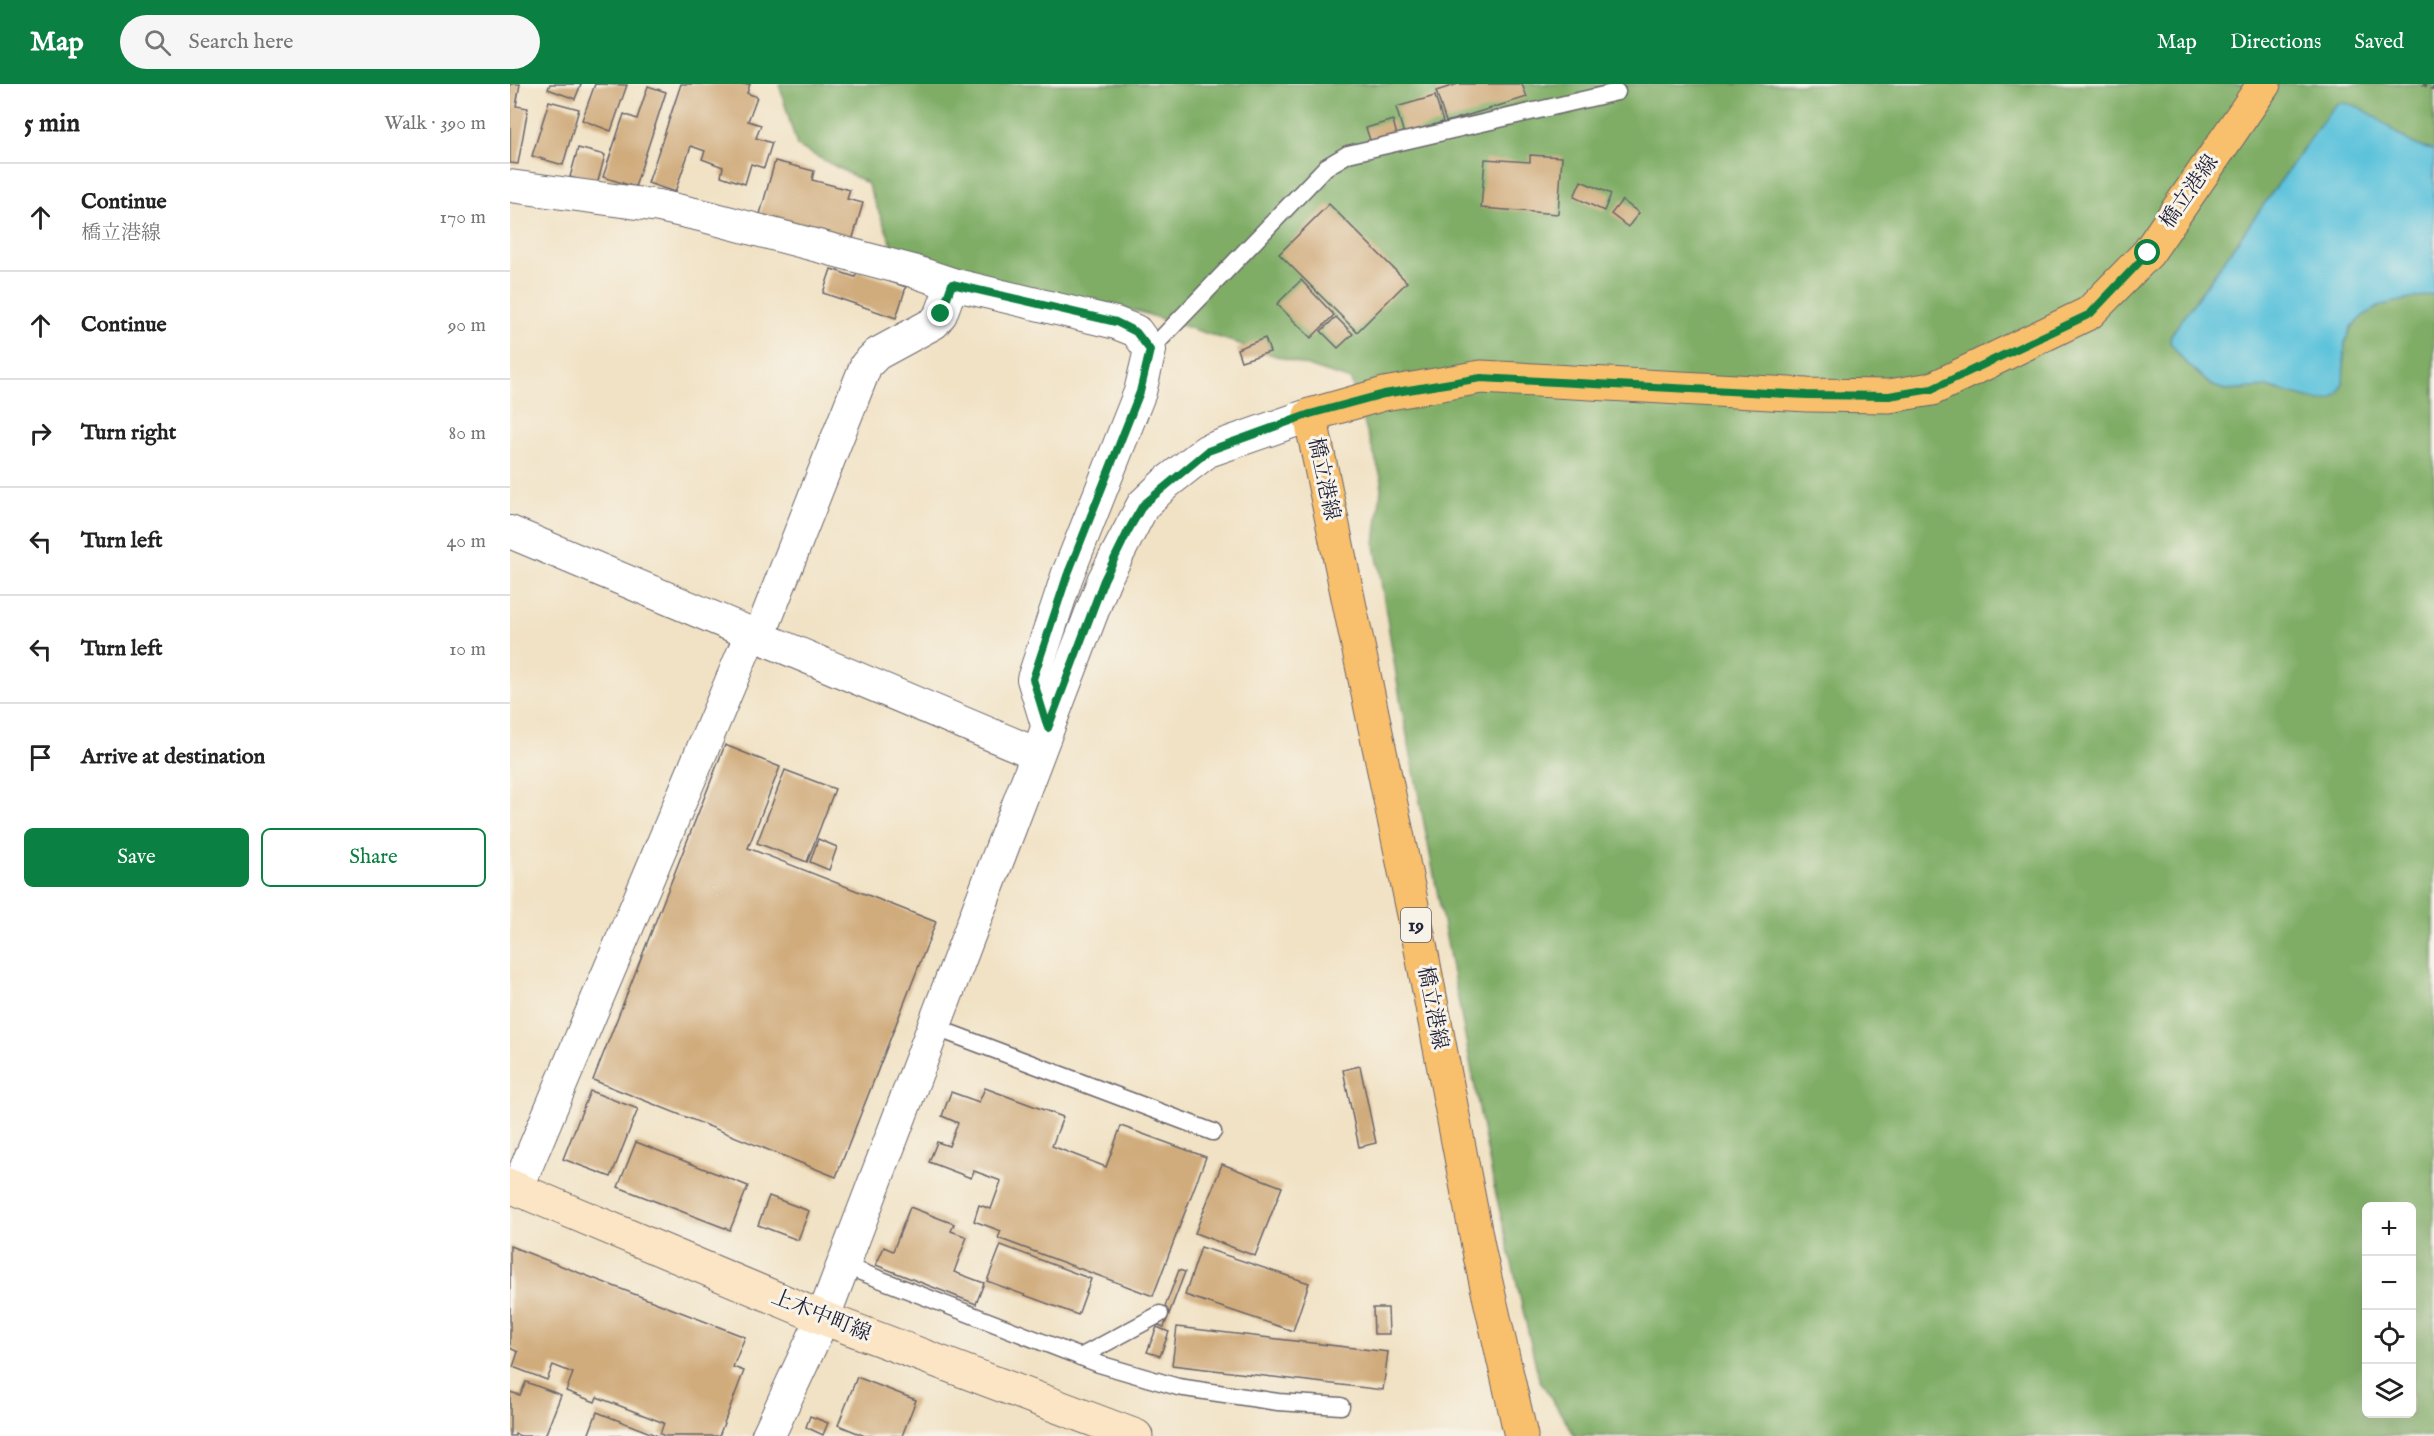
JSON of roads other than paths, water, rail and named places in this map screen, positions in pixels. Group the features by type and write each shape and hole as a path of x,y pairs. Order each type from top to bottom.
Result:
{"main road":[{"name":"橋立港線","path":"1521,1436 1480,1256 1419,939 1310,414 1384,394 1481,378 1807,395 1889,396 1932,389 2090,314 2148,253 2264,84"},
{"name":"上木中町線","path":"514,1187 823,1318 1136,1436"}],"street":[{"path":"510,186 659,206 704,216 913,271 952,284 1116,322 1136,332 1150,350 1140,392 1067,576 1033,679 1042,741"},
{"path":"514,1187 755,635 866,365 878,354 934,322 941,314 952,284"},
{"path":"768,1436 823,1318 1104,580 1143,505 1208,451 1310,414"},
{"path":"510,532 755,635 1042,741"}],"lane":[{"path":"1150,350 1326,167 1348,154 1617,92"},
{"path":"934,1027 1213,1132"},
{"path":"843,1265 1080,1357 1178,1387 1278,1402 1341,1406"},
{"path":"1080,1357 1160,1314"}],"water":[{"path":"2338,103 2351,104 2362,109 2408,141 2434,150 2434,294 2382,305 2363,316 2351,327 2345,342 2343,382 2339,393 2332,399 2319,401 2267,387 2225,390 2211,385 2184,361 2170,342 2171,335"}]}
